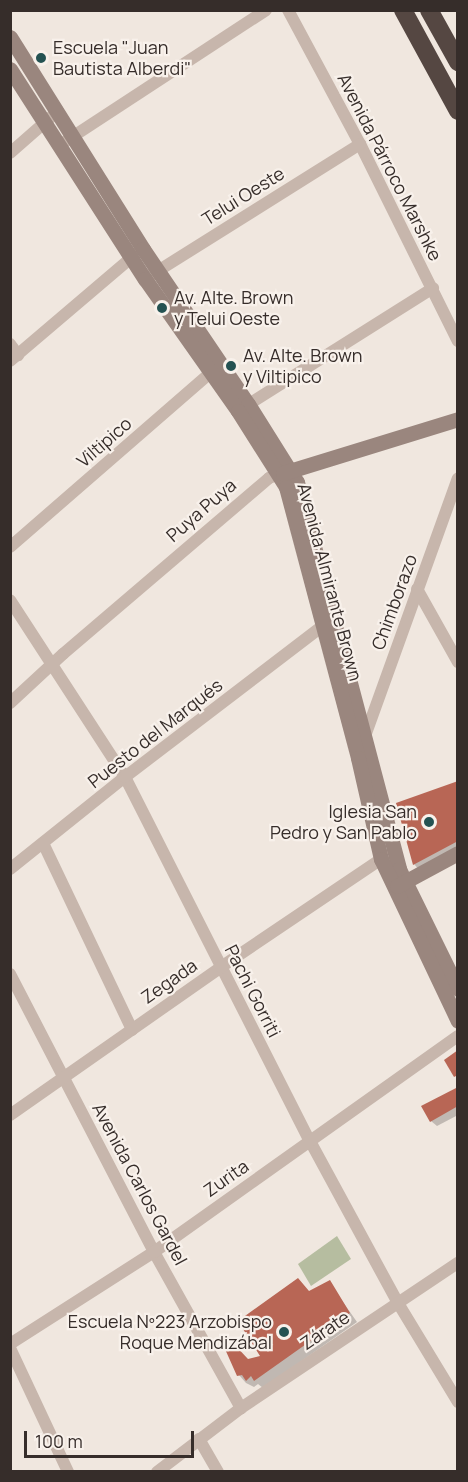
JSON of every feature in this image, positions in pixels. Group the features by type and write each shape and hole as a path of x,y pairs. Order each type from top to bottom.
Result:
{"highway":[{"path":"403,10 458,111"},
{"path":"429,10 455,57"},
{"path":"425,52 458,125"}],"main road":[{"name":"Avenida Almirante Brown","path":"10,37 73,135 137,253"},
{"name":"Avenida Almirante Brown","path":"10,69 58,146 137,253 285,472 297,483 358,758 387,855 458,1021"},
{"name":"Puya Puya","path":"285,472 458,419"},
{"name":"Avenida Almirante Brown","path":"327,623 364,738 387,855"},
{"path":"399,885 458,853"},
{"name":"Avenida Almirante Brown","path":"399,885 458,989"}],"street":[{"path":"58,146 266,10"},
{"name":"Avenida Párroco Marshke","path":"288,10 360,144 458,341"},
{"path":"10,153 58,111"},
{"name":"Telui Oeste","path":"151,274 360,144"},
{"path":"10,344 14,358 137,253"},
{"path":"243,407 433,288"},
{"name":"Viltipico","path":"10,548 216,368"},
{"name":"Puya Puya","path":"10,703 269,478 285,472"},
{"name":"Chimborazo","path":"358,758 458,478"},
{"path":"417,589 458,662"},
{"name":"Pachi Gorriti","path":"10,600 125,777 310,1141 398,1303 458,1402"},
{"name":"Puesto del Marqués","path":"10,869 125,777 327,623"},
{"path":"43,843 132,1030"},
{"name":"Zegada","path":"10,1115 220,967 387,855"},
{"name":"Avenida Carlos Gardel","path":"10,974 154,1252 241,1408"},
{"name":"Zurita","path":"10,1346 154,1252 458,1036"},
{"name":"Zárate","path":"157,1472 241,1408 458,1263"},
{"path":"10,1346 68,1472"},
{"path":"199,1439 218,1472"}],"green space":[{"path":"337,1236 351,1259 311,1286 298,1264"}],"building":[{"name":"Iglesia San Pedro y San Pablo","path":"458,781 458,841 413,865 396,803"},
{"path":"458,1050 458,1075 454,1077 444,1060"},
{"path":"458,1087 458,1106 430,1122 421,1106"},
{"name":"Escuela Nº223 Arzobispo Roque Mendizábal","path":"298,1278 309,1291 330,1280 350,1313 254,1381 251,1376 246,1381 242,1375 237,1376 225,1349 233,1343 248,1359 260,1356 238,1321"}],"place":[{"name":"Escuela \"Juan Bautista Alberdi\"","path":"41,58"},
{"name":"Av. Alte. Brown y Telui Oeste","path":"162,308"},
{"name":"Av. Alte. Brown y Viltipico","path":"231,366"},
{"name":"Iglesia San Pedro y San Pablo","path":"429,822"},
{"name":"Escuela Nº223 Arzobispo Roque Mendizábal","path":"284,1332"}]}
